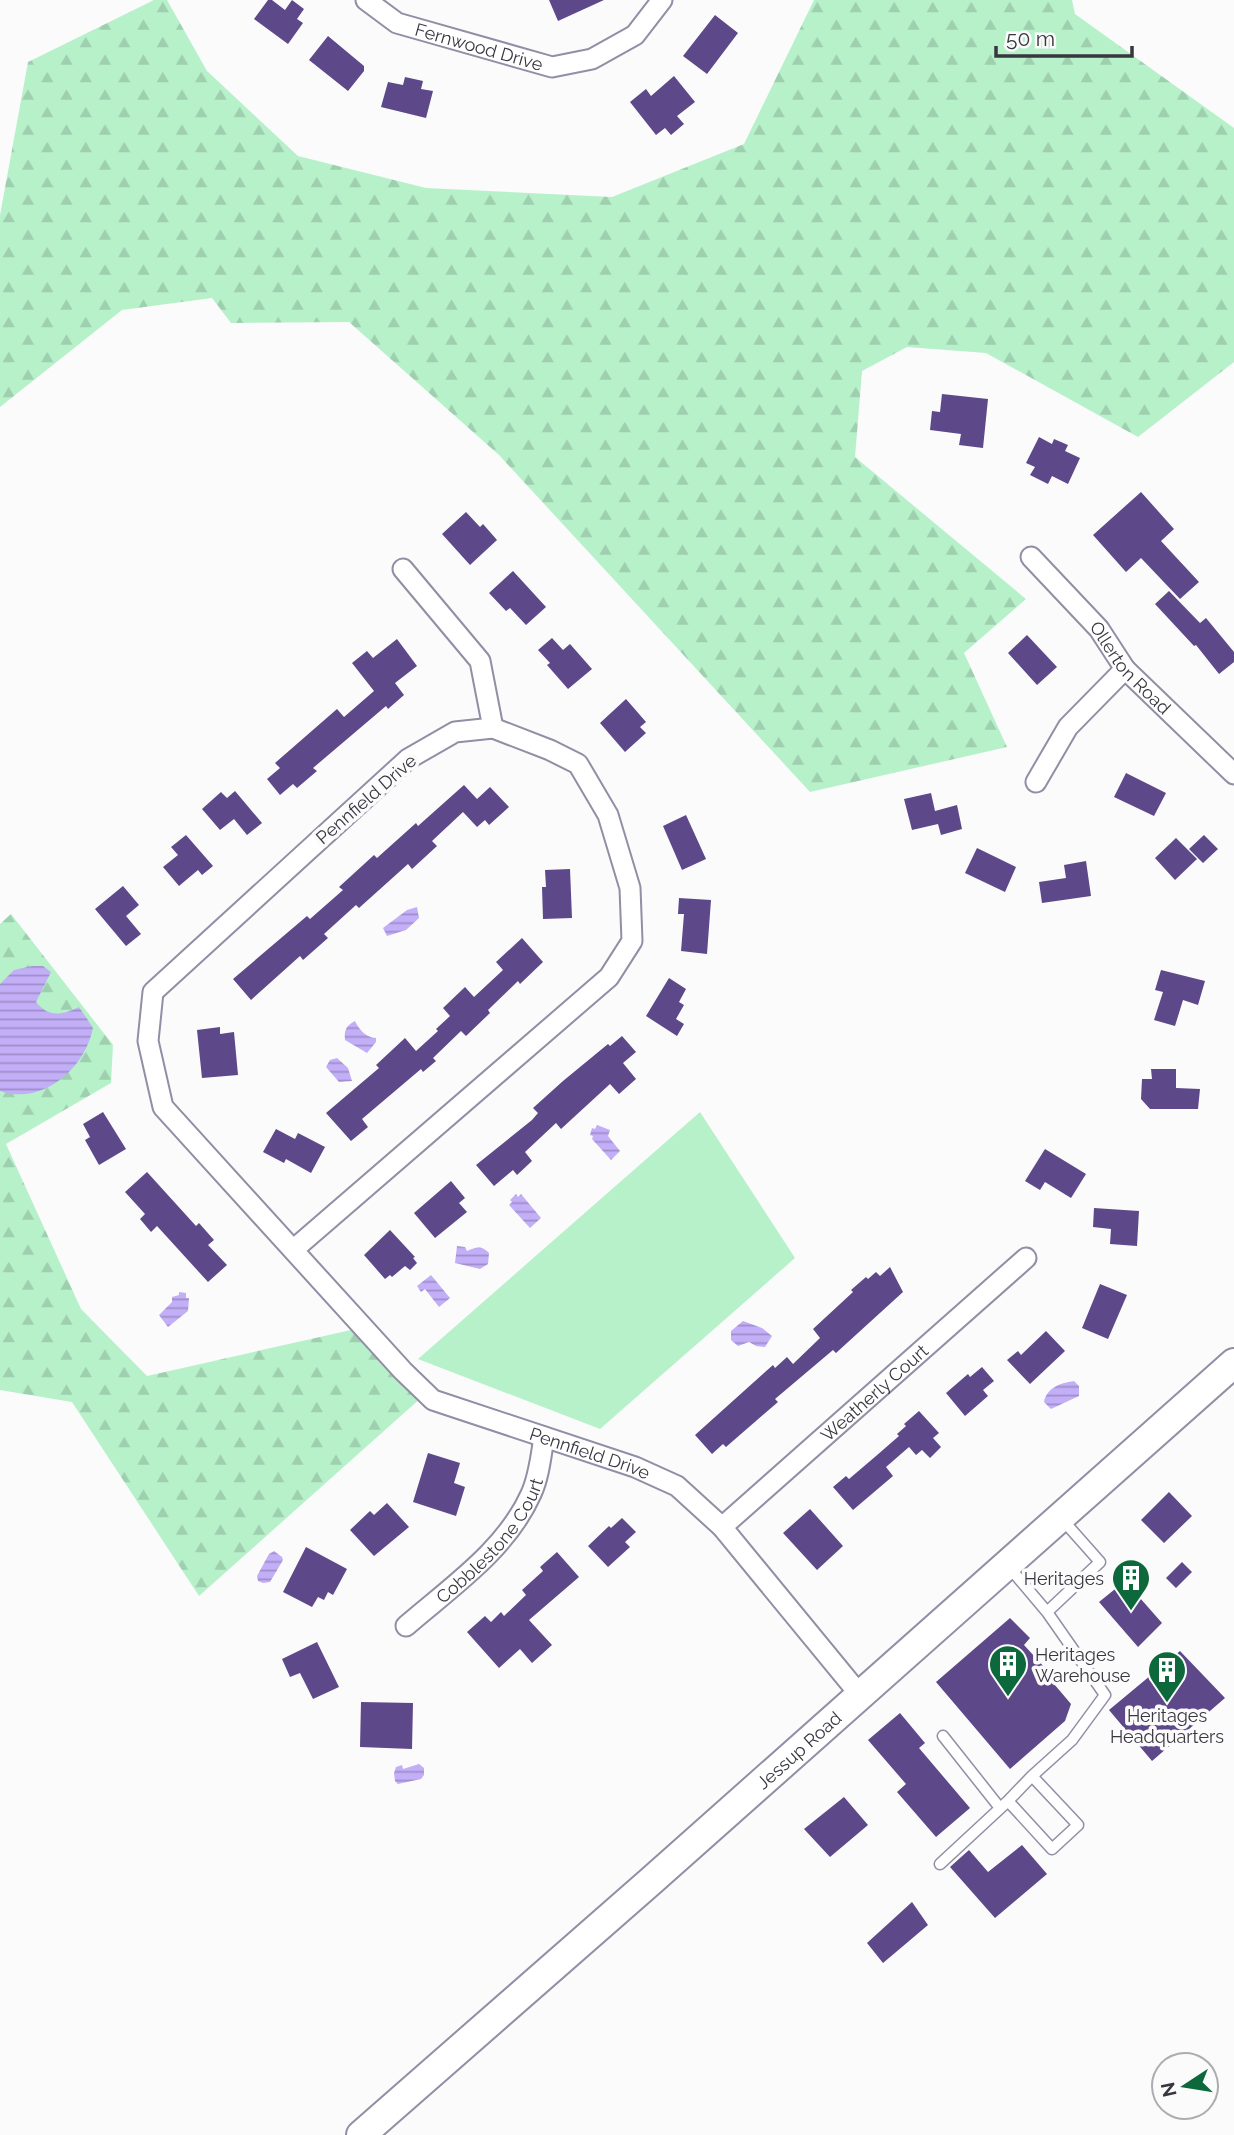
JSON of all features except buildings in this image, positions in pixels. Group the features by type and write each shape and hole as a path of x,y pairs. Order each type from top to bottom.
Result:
{"street":[{"name":"Fernwood Drive","path":"366,0 397,23 552,67 592,59 635,34 662,0"},
{"name":"Ollerton Road","path":"1031,557 1099,629 1125,669 1234,774"},
{"path":"403,569 480,661 493,728"},
{"path":"1036,782 1068,727 1125,669"},
{"name":"Pennfield Drive","path":"293,1250 609,977 632,941 630,888 608,815 578,764 493,728 455,732 408,759 153,992 148,1041 163,1107 293,1250 403,1371 433,1400 635,1466 677,1486 722,1527 860,1695"},
{"name":"Weatherly Court","path":"722,1527 1026,1258"},
{"name":"Jessup Road","path":"361,2135 1234,1363"},
{"name":"Cobblestone Court","path":"406,1626 497,1547 531,1496 544,1437"}],"lane":[{"path":"1046,1612 1100,1562 1061,1518"},
{"path":"940,1864 1072,1740 1105,1695 1046,1612 1008,1565"},
{"path":"943,1736 1004,1804 1052,1849 1078,1825 1032,1776"}],"green space":[{"path":"154,0 167,0 207,71 298,156 426,188 612,197 744,144 814,0 1072,0 1075,14 1234,128 1234,362 1138,437 986,353 907,347 862,371 855,457 1026,599 964,653 1007,747 810,792 499,455 349,322 231,323 212,298 122,310 0,407 0,215 28,62"},
{"path":"11,914 113,1045 111,1083 6,1144 81,1309 147,1376 351,1330 386,1368 422,1397 199,1596 72,1402 0,1390 0,924"},
{"path":"700,1112 795,1258 600,1429 418,1359"}],"shaded area":[{"path":"417,907 419,918 406,930 387,936 383,928 407,910"},
{"path":"43,966 51,972 36,1002 46,1011 56,1014 79,1007 93,1028 81,1057 60,1080 32,1093 0,1091 0,984 14,970"},
{"path":"355,1021 364,1033 376,1038 367,1053 345,1040 346,1029"},
{"path":"337,1058 348,1068 352,1081 339,1082 326,1067 330,1060"},
{"path":"597,1125 610,1130 608,1136 620,1151 611,1160 590,1135 592,1128 595,1129"},
{"path":"516,1194 518,1197 521,1194 541,1218 530,1228 509,1205"},
{"path":"457,1246 465,1247 467,1251 484,1249 489,1253 488,1264 480,1269 455,1263"},
{"path":"431,1275 450,1298 439,1307 425,1289 421,1292 417,1286"},
{"path":"179,1292 186,1293 186,1298 189,1298 188,1311 168,1327 159,1315"},
{"path":"743,1321 762,1328 772,1336 765,1347 749,1342 738,1346 731,1340 731,1331"},
{"path":"1074,1381 1079,1386 1079,1396 1051,1409 1044,1402 1051,1389"},
{"path":"274,1551 283,1560 270,1582 258,1581 257,1576 269,1554"},
{"path":"419,1764 424,1768 421,1779 398,1784 395,1781 396,1767 402,1765 403,1769"}],"place":[{"name":"Heritages","path":"1131,1612"},
{"name":"Heritages Warehouse","path":"1008,1698"},
{"name":"Heritages Headquarters","path":"1167,1704"}]}
